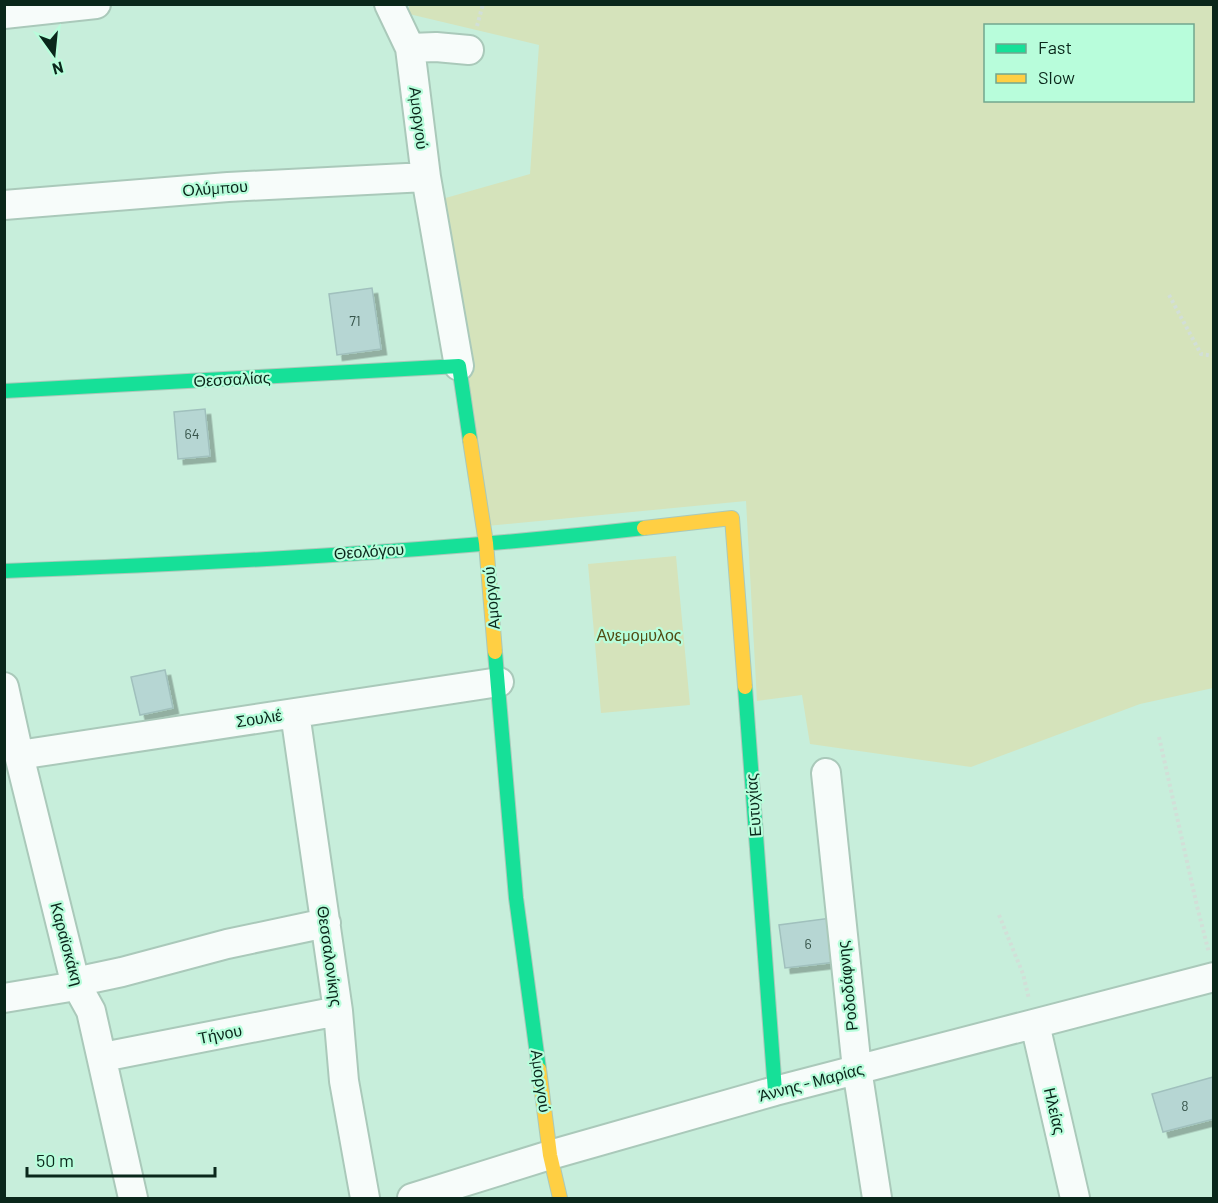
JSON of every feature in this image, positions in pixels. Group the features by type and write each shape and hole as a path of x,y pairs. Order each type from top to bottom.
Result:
{"street":[{"path":"4,14 96,4"},
{"name":"Αμοργού","path":"389,4 410,48 426,177 459,366 486,543 516,898 550,1155 560,1198"},
{"path":"410,48 436,46 470,50"},
{"name":"Ολύμπου","path":"4,205 228,187 426,177"},
{"name":"Θεσσαλίας","path":"4,392 459,366"},
{"name":"Θεολόγου","path":"4,571 192,564 486,543 554,538 732,518"},
{"name":"Ευτυχίας","path":"732,518 775,1091"},
{"name":"Σουλιέ","path":"19,755 499,682"},
{"name":"Καραϊσκάκη","path":"4,687 76,984 91,1011 103,1057 133,1198"},
{"name":"Θεσσαλονίκης","path":"294,713 338,1011 344,1081 365,1198"},
{"name":"Ροδοδάφνης","path":"826,773 857,1069 877,1198"},
{"path":"4,998 76,984 227,944 326,923"},
{"name":"Άννης - Μαρίας","path":"412,1198 550,1155 775,1091 1035,1024 1212,968"},
{"name":"Τήνου","path":"103,1057 338,1011"},
{"name":"Ηλείας","path":"1035,1024 1074,1198"}],"path":[{"path":"1169,295 1201,354 1214,356"},
{"path":"1160,737 1212,968"},
{"path":"999,915 1023,974 1035,1024"}],"green space":[{"path":"409,5 1213,5 1213,688 1140,704 971,767 810,744 802,695 757,701 746,501 487,526 442,199 530,174 539,45 409,14"},
{"name":"Ανεμομυλος","path":"676,556 690,705 601,713 588,564"}],"building":[{"path":"372,288 381,349 337,355 329,294"},
{"path":"205,409 210,456 178,459 174,412"},
{"path":"165,670 173,708 140,715 131,677"},
{"path":"831,918 836,962 785,968 779,925"},
{"path":"1213,1077 1214,1119 1163,1132 1152,1094"}],"traffic: fast":[{"path":"4,391 459,366 470,440"},
{"path":"4,571 325,556 485,544 644,528"},
{"path":"495,652 516,898 539,1069"},
{"path":"745,687 775,1091"}],"traffic: slow":[{"path":"470,440 486,543 495,652"},
{"path":"644,528 732,518 745,687"},
{"path":"539,1069 550,1155 560,1198"}]}
